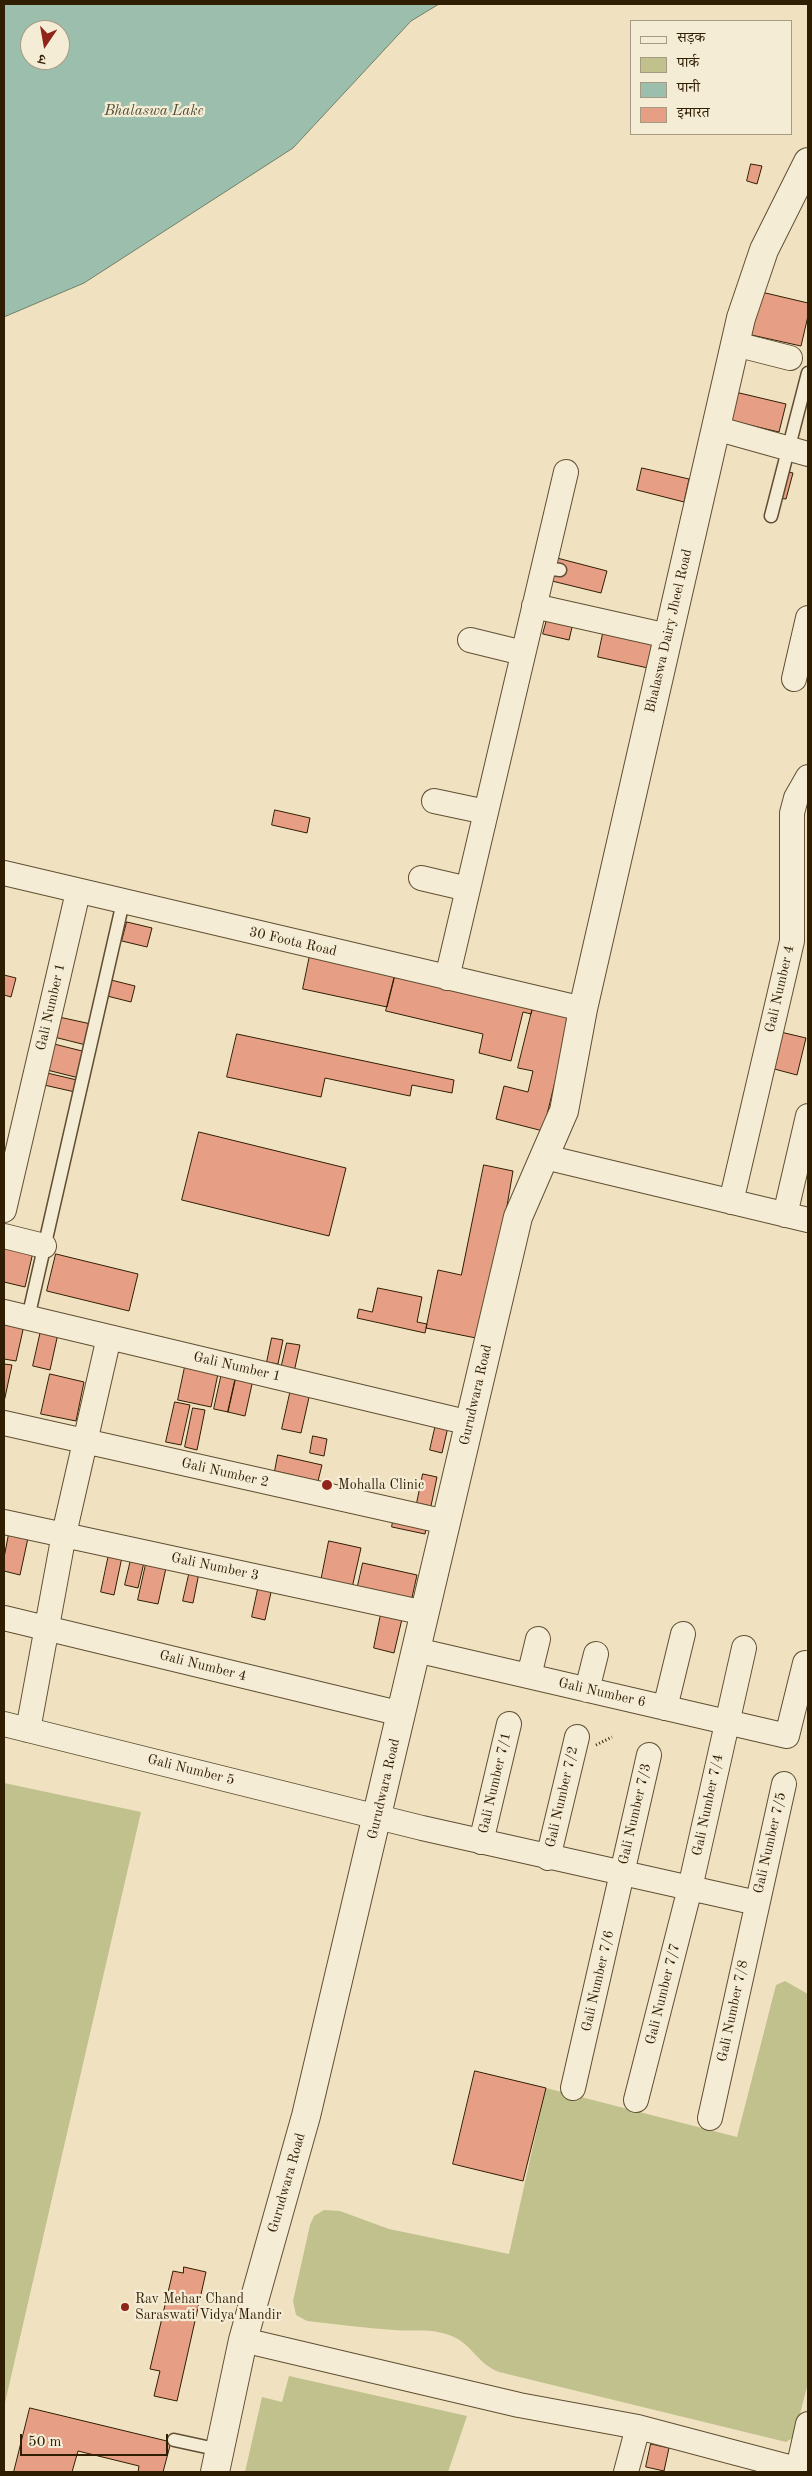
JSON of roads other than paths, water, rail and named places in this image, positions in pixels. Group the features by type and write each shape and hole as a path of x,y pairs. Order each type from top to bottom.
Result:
{"street":[{"name":"Bhalaswa Dairy Jheel Road","path":"564,1110 583,1009 735,344 764,250 808,162"},
{"path":"735,344 790,358"},
{"path":"715,428 798,451"},
{"path":"447,978 534,606 552,569 566,472"},
{"path":"534,606 668,636"},
{"path":"794,679 808,618"},
{"path":"470,640 523,652"},
{"name":"Gali Number 4","path":"731,1202 792,941 792,812 796,798 808,777"},
{"path":"434,800 486,812"},
{"path":"421,878 468,889"},
{"name":"30 Foota Road","path":"5,880 78,892 583,1009"},
{"name":"Gali Number 1","path":"4,1210 78,892"},
{"name":"Gurudwara Road","path":"218,2461 243,2340 306,2116 518,1216 564,1110"},
{"path":"785,1215 808,1116"},
{"path":"545,1156 808,1220"},
{"path":"4,1236 44,1246"},
{"name":"Gali Number 1","path":"4,1312 470,1423"},
{"path":"28,1730 64,1534 109,1337"},
{"name":"Gali Number 2","path":"4,1423 446,1522"},
{"name":"Gali Number 3","path":"4,1522 425,1613"},
{"name":"Gali Number 4","path":"4,1618 402,1714"},
{"path":"665,1708 683,1634"},
{"path":"529,1676 538,1639"},
{"name":"Gali Number 7/4","path":"690,1888 744,1648"},
{"name":"Gali Number 6","path":"416,1650 787,1736 805,1663"},
{"path":"588,1690 596,1654"},
{"name":"Gali Number 5","path":"4,1724 548,1858 756,1903"},
{"name":"Gali Number 7/1","path":"481,1842 509,1724"},
{"name":"Gali Number 7/2","path":"548,1858 577,1737"},
{"name":"Gali Number 7/3","path":"622,1874 649,1754"},
{"name":"Gali Number 7/5","path":"756,1903 784,1784"},
{"name":"Gali Number 7/6","path":"574,2088 622,1874"},
{"name":"Gali Number 7/7","path":"636,2100 690,1888"},
{"name":"Gali Number 7/8","path":"710,2118 756,1903"},
{"path":"243,2340 520,2405 638,2427 803,2470 808,2424"},
{"path":"626,2472 638,2427"}],"lane":[{"path":"770,516 798,451 808,373"},
{"path":"28,1318 122,902"},
{"path":"174,2440 218,2461"}],"water":[{"name":"Bhalaswa Lake","path":"4,4 439,4 411,21 293,148 84,283 4,317"}],"place":[{"name":"Mohalla Clinic","path":"327,1485"},
{"name":"Rav Mehar Chand Saraswati Vidya Mandir","path":"125,2307"}]}
